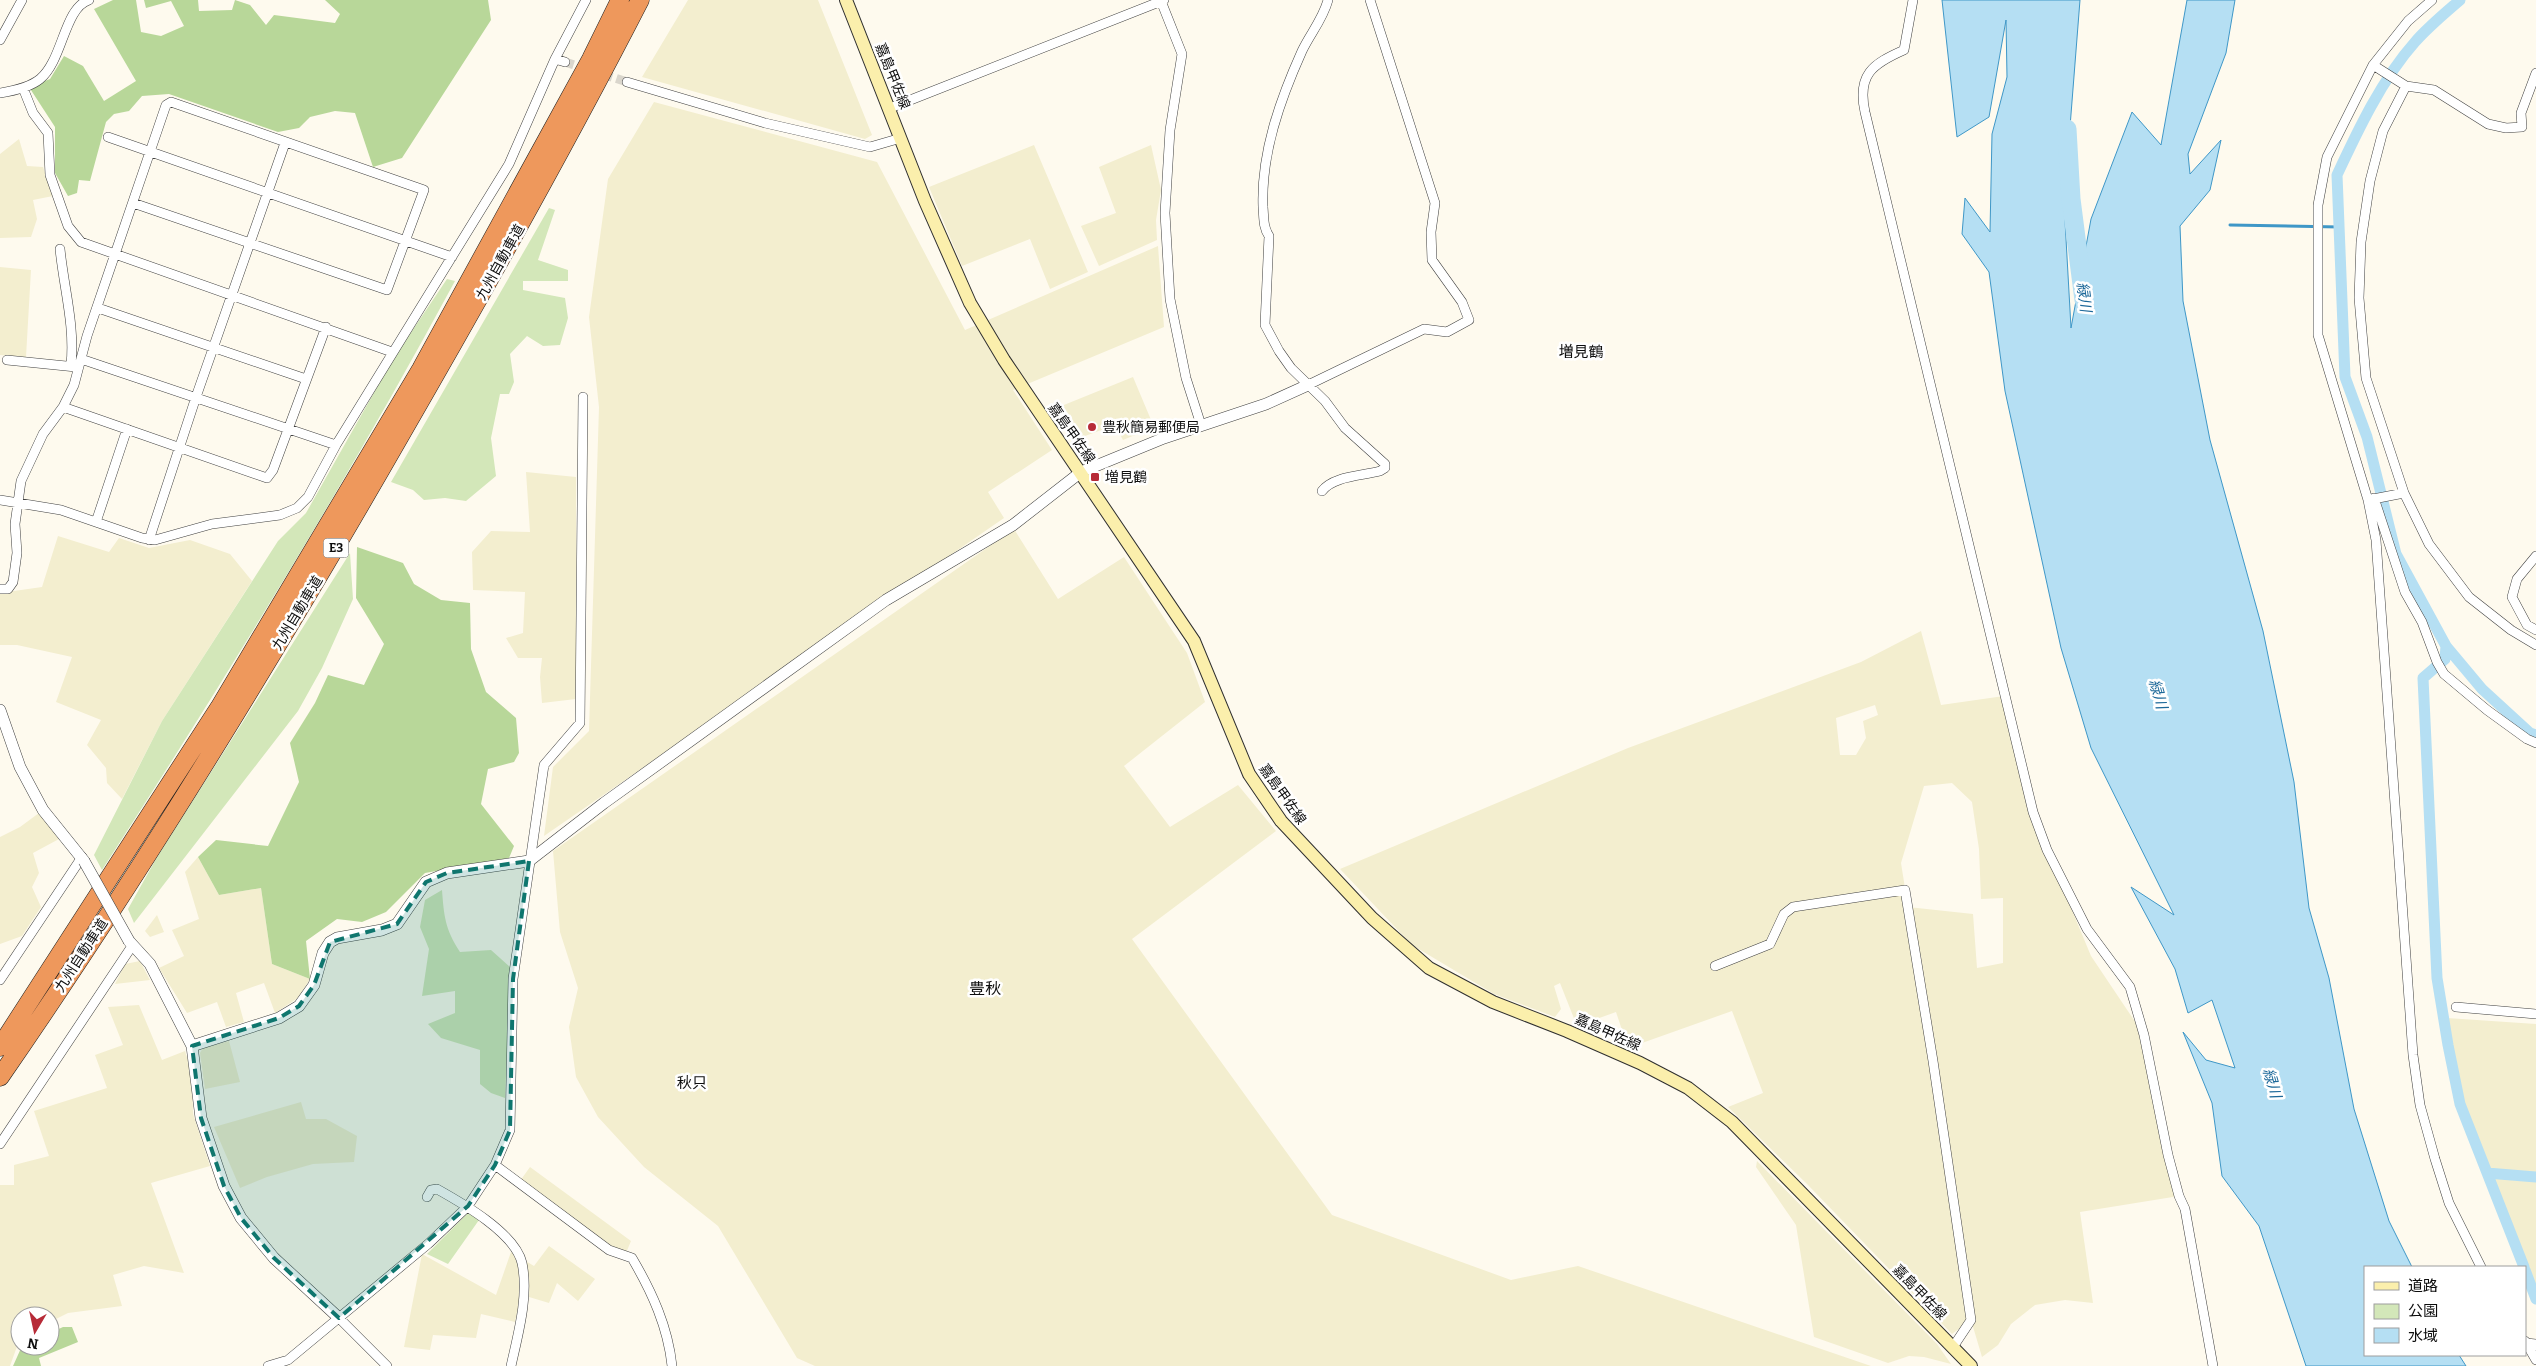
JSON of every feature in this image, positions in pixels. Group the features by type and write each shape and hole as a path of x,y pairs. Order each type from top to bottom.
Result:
{"highway":[{"name":"九州自動車道","path":"0,1047 219,708 416,377 591,59 620,0"},
{"name":"九州自動車道","path":"0,1078 178,806 312,589 554,164 640,0"}],"main road":[{"name":"嘉島甲佐線","path":"846,0 925,200 970,303 1004,360 1194,641 1249,774 1281,821 1372,918 1429,968 1493,1002 1567,1031 1640,1063 1688,1088 1732,1122 1764,1152 1970,1366"}],"street":[{"path":"0,40 22,0"},
{"path":"0,93 23,88 39,80 48,72 59,53 72,15 89,0"},
{"path":"0,500 61,510 149,540 212,524 280,515 297,508 308,497 336,445 508,164 555,59 586,0"},
{"path":"1322,491 1327,484 1335,481 1380,471 1385,468 1385,464 1345,428 1325,401 1308,385 1279,351 1266,325 1269,236 1264,228 1263,175 1274,123 1302,51 1326,8 1328,0"},
{"path":"192,1046 279,1018 299,1006 314,985 323,953 330,942 338,938 382,930 397,924 426,882 447,872 529,861 604,803 886,600 1013,525 1081,472 1164,438 1266,404 1424,329 1447,332 1469,320 1462,302 1432,260 1431,232 1435,203 1370,0"},
{"path":"1913,0 1904,50 1886,58 1864,77 1861,96 2032,812 2047,850 2088,928 2130,987 2144,1035 2168,1155 2179,1196 2186,1209 2213,1366"},
{"path":"2432,0 2408,21 2372,65 2327,157 2318,205 2318,335 2371,499 2405,592 2422,622 2437,662 2444,674 2487,710 2527,739 2536,743"},
{"path":"890,108 1163,1 1182,54 1170,130 1165,213 1170,299 1186,378 1200,425"},
{"path":"555,59 565,62"},
{"path":"2372,65 2406,86 2434,90 2488,124 2506,128 2522,127 2521,113 2536,73"},
{"path":"627,82 765,123 870,147 901,138"},
{"path":"2406,86 2383,131 2370,180 2361,242 2359,298 2366,378 2404,493 2430,544 2468,597 2511,630 2536,645"},
{"path":"23,88 33,113 48,133 50,176 68,226 81,242 326,327 392,352"},
{"path":"0,589 8,589 13,582 17,553 16,524 20,482 43,434 63,407 74,385 77,364 98,308 149,152 166,105 171,102 424,190 387,290 133,203"},
{"path":"108,137 452,257"},
{"path":"149,540 196,397 285,143"},
{"path":"60,249 77,364"},
{"path":"98,308 214,346 306,380"},
{"path":"63,407 267,478 270,476 326,327"},
{"path":"7,360 77,364 196,397 336,445"},
{"path":"268,1366 289,1363 339,1318 428,1244 468,1206 495,1166 510,1130 514,979 529,861 544,765 580,723 583,397"},
{"path":"96,522 127,429"},
{"path":"2371,499 2404,493"},
{"path":"2371,499 2413,1055 2420,1105 2450,1204 2481,1266"},
{"path":"2536,556 2517,579 2512,597 2527,625 2536,630"},
{"path":"0,710 20,767 43,810 83,859 131,943 150,964 192,1046 202,1118 224,1186 241,1218 274,1258 339,1318 387,1366"},
{"path":"0,980 83,859"},
{"path":"1715,966 1770,944 1784,914 1792,907 1905,890 1933,1061 1971,1320 1953,1347"},
{"path":"0,1144 131,943"},
{"path":"2456,1006 2536,1014"},
{"path":"495,1166 609,1250 632,1258 651,1290 670,1343 672,1366"},
{"path":"427,1197 431,1190 437,1189 468,1206 513,1244 522,1262 522,1310 511,1366"},
{"path":"2529,1343 2536,1360"}],"highlighted area":[{"path":"529,861 513,979 510,1130 495,1165 468,1206 339,1318 274,1258 241,1218 224,1186 201,1118 192,1046 279,1018 299,1006 314,985 330,942 397,924 426,882 447,873"}],"shaded area":[{"path":"688,0 818,0 872,135 865,139 642,77"},
{"path":"654,102 877,162 965,330 1158,246 1164,327 1013,390 1052,450 988,492 1004,518 544,836 553,767 589,731 599,407 589,317 608,179"},
{"path":"19,139 27,166 43,167 53,196 33,200 37,219 31,237 0,238 0,154"},
{"path":"1034,145 1088,272 1050,289 1030,239 962,266 929,187"},
{"path":"1151,145 1161,190 1156,220 1157,240 1099,266 1081,226 1116,213 1099,167"},
{"path":"0,267 31,270 26,357 0,355"},
{"path":"1133,377 1154,427 1123,440 1115,425 1074,440 1054,409"},
{"path":"526,472 576,477 576,699 542,703 540,677 542,658 518,658 506,638 523,633 525,592 473,590 472,552 491,531 530,532"},
{"path":"1014,529 1058,599 1124,557 1187,653 1205,702 1124,766 1170,827 1238,785 1276,831 1132,939 1332,1215 1511,1280 1578,1266 1871,1366 815,1366 797,1358 718,1226 644,1167 598,1117 576,1077 569,1027 578,988 560,932 553,851"},
{"path":"58,536 109,552 119,538 149,548 190,540 230,554 252,581 162,721 122,799 107,783 106,768 87,745 101,720 56,702 72,657 17,645 0,645 0,593 42,587"},
{"path":"1921,631 1941,705 2004,696 2047,850 2091,956 2144,1035 2179,1196 2080,1212 2093,1303 2065,1300 2035,1305 2011,1324 1998,1345 1982,1357 1971,1320 1952,1334 1807,1184 1728,1107 1763,1093 1732,1011 1628,1048 1616,1012 1577,1026 1560,983 1554,986 1561,1009 1555,1017 1494,994 1412,945 1340,869 1628,748 1861,662","holes":["1875,705 1878,715 1863,721 1866,738 1856,755 1840,755 1836,718","1952,783 1972,802 1979,849 1981,899 2003,898 2003,963 1977,968 1973,914 1908,907 1901,863 1924,786"]},
{"path":"39,813 59,839 33,853 39,873 32,887 41,907 22,936 0,944 0,837 20,827"},
{"path":"198,857 219,895 261,888 272,964 310,979 298,998 275,1013 264,983 236,993 244,1022 226,1027 217,1002 187,1013 159,968 184,956 172,930 199,919 185,872"},
{"path":"157,915 164,932 150,937 145,931"},
{"path":"140,961 150,980 115,984 125,964"},
{"path":"139,1005 162,1060 185,1051 192,1073 193,1114 210,1166 151,1183 184,1273 144,1266 113,1275 122,1306 68,1313 60,1317 60,1306 10,1306 10,1356 14,1356 10,1366 0,1366 0,1185 14,1185 14,1165 49,1156 34,1111 107,1088 95,1055 123,1045 108,1007"},
{"path":"2447,1018 2536,1024 2536,1292 2476,1147 2462,1104"},
{"path":"229,1041 240,1082 205,1089 200,1053 203,1048"},
{"path":"301,1102 306,1119 326,1119 357,1136 354,1162 313,1164 267,1177 240,1188 214,1127"},
{"path":"1757,1161 1937,1344 1951,1364 1924,1357 1909,1356 1888,1363 1814,1337 1796,1225 1756,1167"},
{"path":"530,1167 631,1241 626,1253 610,1248 520,1181"},
{"path":"549,1246 595,1279 578,1301 557,1283 549,1303 529,1297 520,1300 515,1322 481,1314 476,1338 433,1335 430,1350 404,1347 422,1254 496,1295 511,1252 534,1266"}],"green space":[{"path":"113,0 136,0 141,32 161,36 184,26 171,1 146,8 144,0 198,0 199,11 232,10 235,0 250,5 266,25 274,15 335,23 340,14 325,0 488,0 491,20 402,158 373,167 355,113 335,111 310,117 299,128 278,132 169,94 142,96 129,111 114,114 106,122 90,181 79,180 77,193 68,196 55,173 55,127 29,87 50,79 64,56 83,66 104,101 136,81 94,9"},
{"path":"549,208 555,210 538,260 568,270 568,281 523,281 523,290 565,298 568,318 560,345 543,346 527,336 510,354 514,382 509,394 500,394 491,438 496,476 466,501 445,498 424,500 413,490 391,482"},
{"path":"447,279 455,281 328,506 239,653 102,870 94,855 162,721 278,541 306,513 393,359"},
{"path":"357,547 403,563 414,584 441,600 470,603 471,649 486,692 516,718 519,753 514,762 488,769 481,804 514,846 509,858 425,873 386,912 362,922 337,919 306,941 310,979 272,964 261,888 219,895 198,857 216,840 268,846 299,782 290,743 315,703 328,675 364,685 384,644 356,598"},
{"path":"350,553 353,599 322,668 298,711 134,923 128,909 156,859"},
{"path":"442,890 446,922 460,952 491,950 511,968 505,1098 491,1093 480,1084 480,1050 441,1038 428,1024 455,1013 455,991 422,996 429,949 420,927 425,900"},
{"path":"469,1212 479,1220 448,1264 427,1254"},
{"path":"72,1327 78,1342 60,1349 60,1328"},
{"path":"18,1356 44,1356 39,1358 41,1366 13,1366"}],"water":[{"path":"1942,0 2080,0 2064,203 2071,328 2091,219 2132,112 2161,145 2187,0 2235,0 2226,53 2188,154 2190,174 2221,140 2210,190 2180,226 2183,301 2210,440 2263,631 2294,782 2309,908 2329,978 2354,1109 2389,1221 2412,1266 2364,1266 2364,1356 2460,1356 2466,1366 2306,1366 2259,1226 2222,1176 2212,1103 2183,1032 2206,1060 2235,1068 2212,1000 2188,1013 2175,969 2131,887 2174,915 2091,748 2061,648 2005,391 1989,272 1962,234 1965,198 1990,232 1992,134 2007,77 2006,20 1989,117 1957,137"}],"waterway":[{"path":"2460,0 2420,36 2403,56 2381,88 2337,175 2345,377 2367,437 2396,554 2446,646 2482,689 2530,733 2536,735"},
{"name":"緑川","path":"2067,129 2071,199 2084,300"},
{"path":"2230,225 2340,227"},
{"path":"2446,646 2445,659 2423,678 2437,978 2460,1104 2524,1266"},
{"path":"2487,1173 2536,1177"},
{"path":"2526,1273 2536,1299"}],"tunnel":[{"path":"565,62 627,82"}],"place":[{"name":"豊秋簡易郵便局","path":"1092,427"},
{"name":"増見鶴","path":"1095,477"}],"district":[{"name":"増見鶴","path":"1581,352"},
{"name":"豊秋","path":"985,988"},
{"name":"秋只","path":"692,1083"}]}
